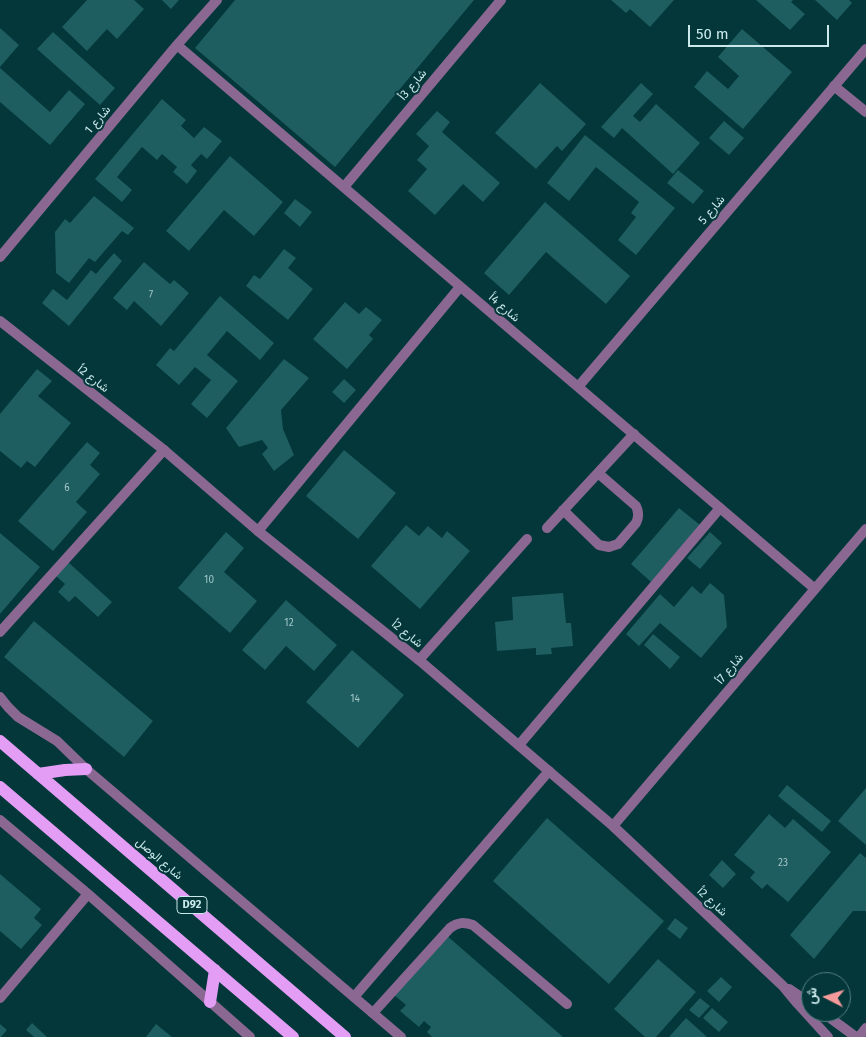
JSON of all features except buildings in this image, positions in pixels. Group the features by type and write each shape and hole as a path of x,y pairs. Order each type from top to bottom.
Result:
{"main road":[{"name":"شارع الوصل","path":"0,741 345,1037"},
{"path":"38,774 86,769"},
{"name":"D92","path":"0,787 293,1037"},
{"path":"210,1002 215,970"}],"street":[{"name":"شارع 1","path":"0,256 217,0"},
{"name":"شارع 3أ","path":"344,187 501,0"},
{"name":"شارع 4أ","path":"178,44 815,589"},
{"name":"شارع 5","path":"578,388 866,49"},
{"path":"834,86 866,112"},
{"path":"258,531 460,286"},
{"name":"شارع 2أ","path":"0,320 164,450 258,531 419,660 613,826 783,986 828,1037"},
{"path":"546,528 634,434"},
{"path":"0,632 164,450"},
{"path":"563,510 599,544 609,547 618,544 636,523 638,510 636,506 598,473"},
{"path":"519,745 720,508"},
{"name":"شارع 7أ","path":"613,826 866,529"},
{"path":"419,660 527,539"},
{"path":"0,697 18,717 57,742 86,769 401,1037"},
{"path":"354,997 548,771"},
{"path":"0,820 88,894 250,1037"},
{"path":"0,998 88,894"},
{"path":"372,1013 450,928 463,922 472,925 567,1004"},
{"name":"شارع 2أ","path":"783,986 801,997"},
{"path":"836,1022 857,1037 866,1028"}]}
